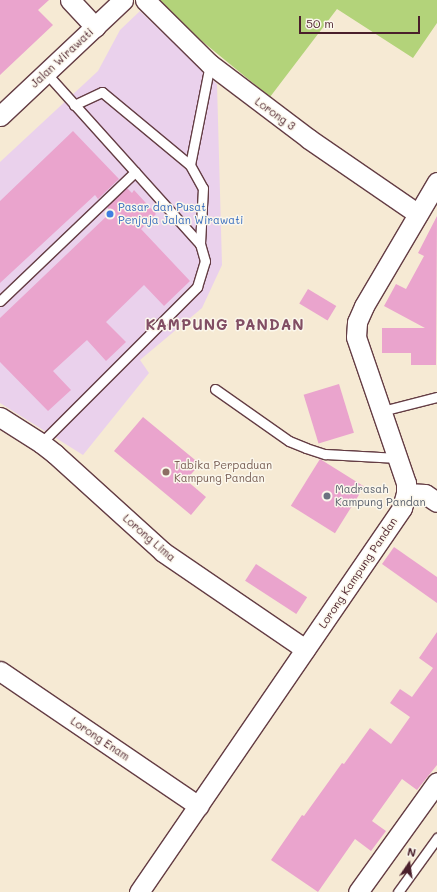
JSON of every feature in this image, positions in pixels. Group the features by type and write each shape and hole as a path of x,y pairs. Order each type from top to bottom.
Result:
{"street":[{"path":"70,0 95,27"},
{"name":"Jalan Wirawati","path":"0,116 123,0"},
{"name":"Lorong 3","path":"145,0 210,64 296,130 418,214"},
{"name":"Lorong Kampung Pandan","path":"139,892 200,806 251,728 398,514 406,493 406,483 356,337 357,322 364,306 437,182"},
{"name":"Lorong Lima","path":"0,417 41,443 163,552 305,649"},
{"path":"406,493 425,494 437,502"},
{"name":"Lorong Enam","path":"0,671 200,806"},
{"path":"358,892 437,782"}],"lane":[{"path":"190,165 210,64"},
{"path":"46,73 200,244"},
{"path":"41,443 197,287 205,261 200,244 203,188 190,165 102,92 74,105"},
{"path":"0,301 135,172"},
{"path":"215,389 289,441 306,448 325,454 398,458"},
{"path":"382,411 437,397"},
{"path":"398,892 437,838"}],"shaded area":[{"name":"Pasar dan Pusat Penjaja Jalan Wirawati","path":"140,11 217,84 222,265 202,308 140,360 149,373 83,455 0,403 0,162 98,71 120,30"}],"green space":[{"path":"155,0 437,0 437,23 413,58 337,9 270,97 158,5"}],"building":[{"path":"0,0 49,0 38,10 53,25 0,75"},
{"path":"73,131 119,179 98,199 95,195 0,283 0,201"},
{"path":"127,188 132,193 134,190 156,214 141,229 190,281 164,306 144,285 106,322 126,342 106,361 87,340 53,371 71,390 48,411 0,362 0,318 111,212 107,207"},
{"path":"437,216 436,365 411,365 411,353 382,353 382,328 425,328 384,306 396,284 406,289 424,256 418,253"},
{"path":"308,289 336,306 328,321 299,304"},
{"path":"339,384 354,433 319,444 304,395"},
{"name":"Tabika Perpaduan Kampung Pandan","path":"143,417 200,464 186,480 206,497 191,515 114,451"},
{"name":"Madrasah Kampung Pandan","path":"320,459 364,487 335,533 291,506"},
{"path":"394,547 437,577 437,603 382,564"},
{"path":"256,564 307,597 296,614 245,581"},
{"path":"437,632 437,765 417,790 402,779 372,821 386,831 371,851 355,839 318,892 271,860 302,815 304,816 342,763 344,764 370,728 391,744 410,717 390,703 400,689 412,697 433,668 419,658"}],"place":[{"name":"Pasar dan Pusat Penjaja Jalan Wirawati","path":"110,214"},
{"name":"Tabika Perpaduan Kampung Pandan","path":"166,472"},
{"name":"Madrasah Kampung Pandan","path":"327,496"}],"district":[{"name":"KAMPUNG PANDAN","path":"225,325"}]}
